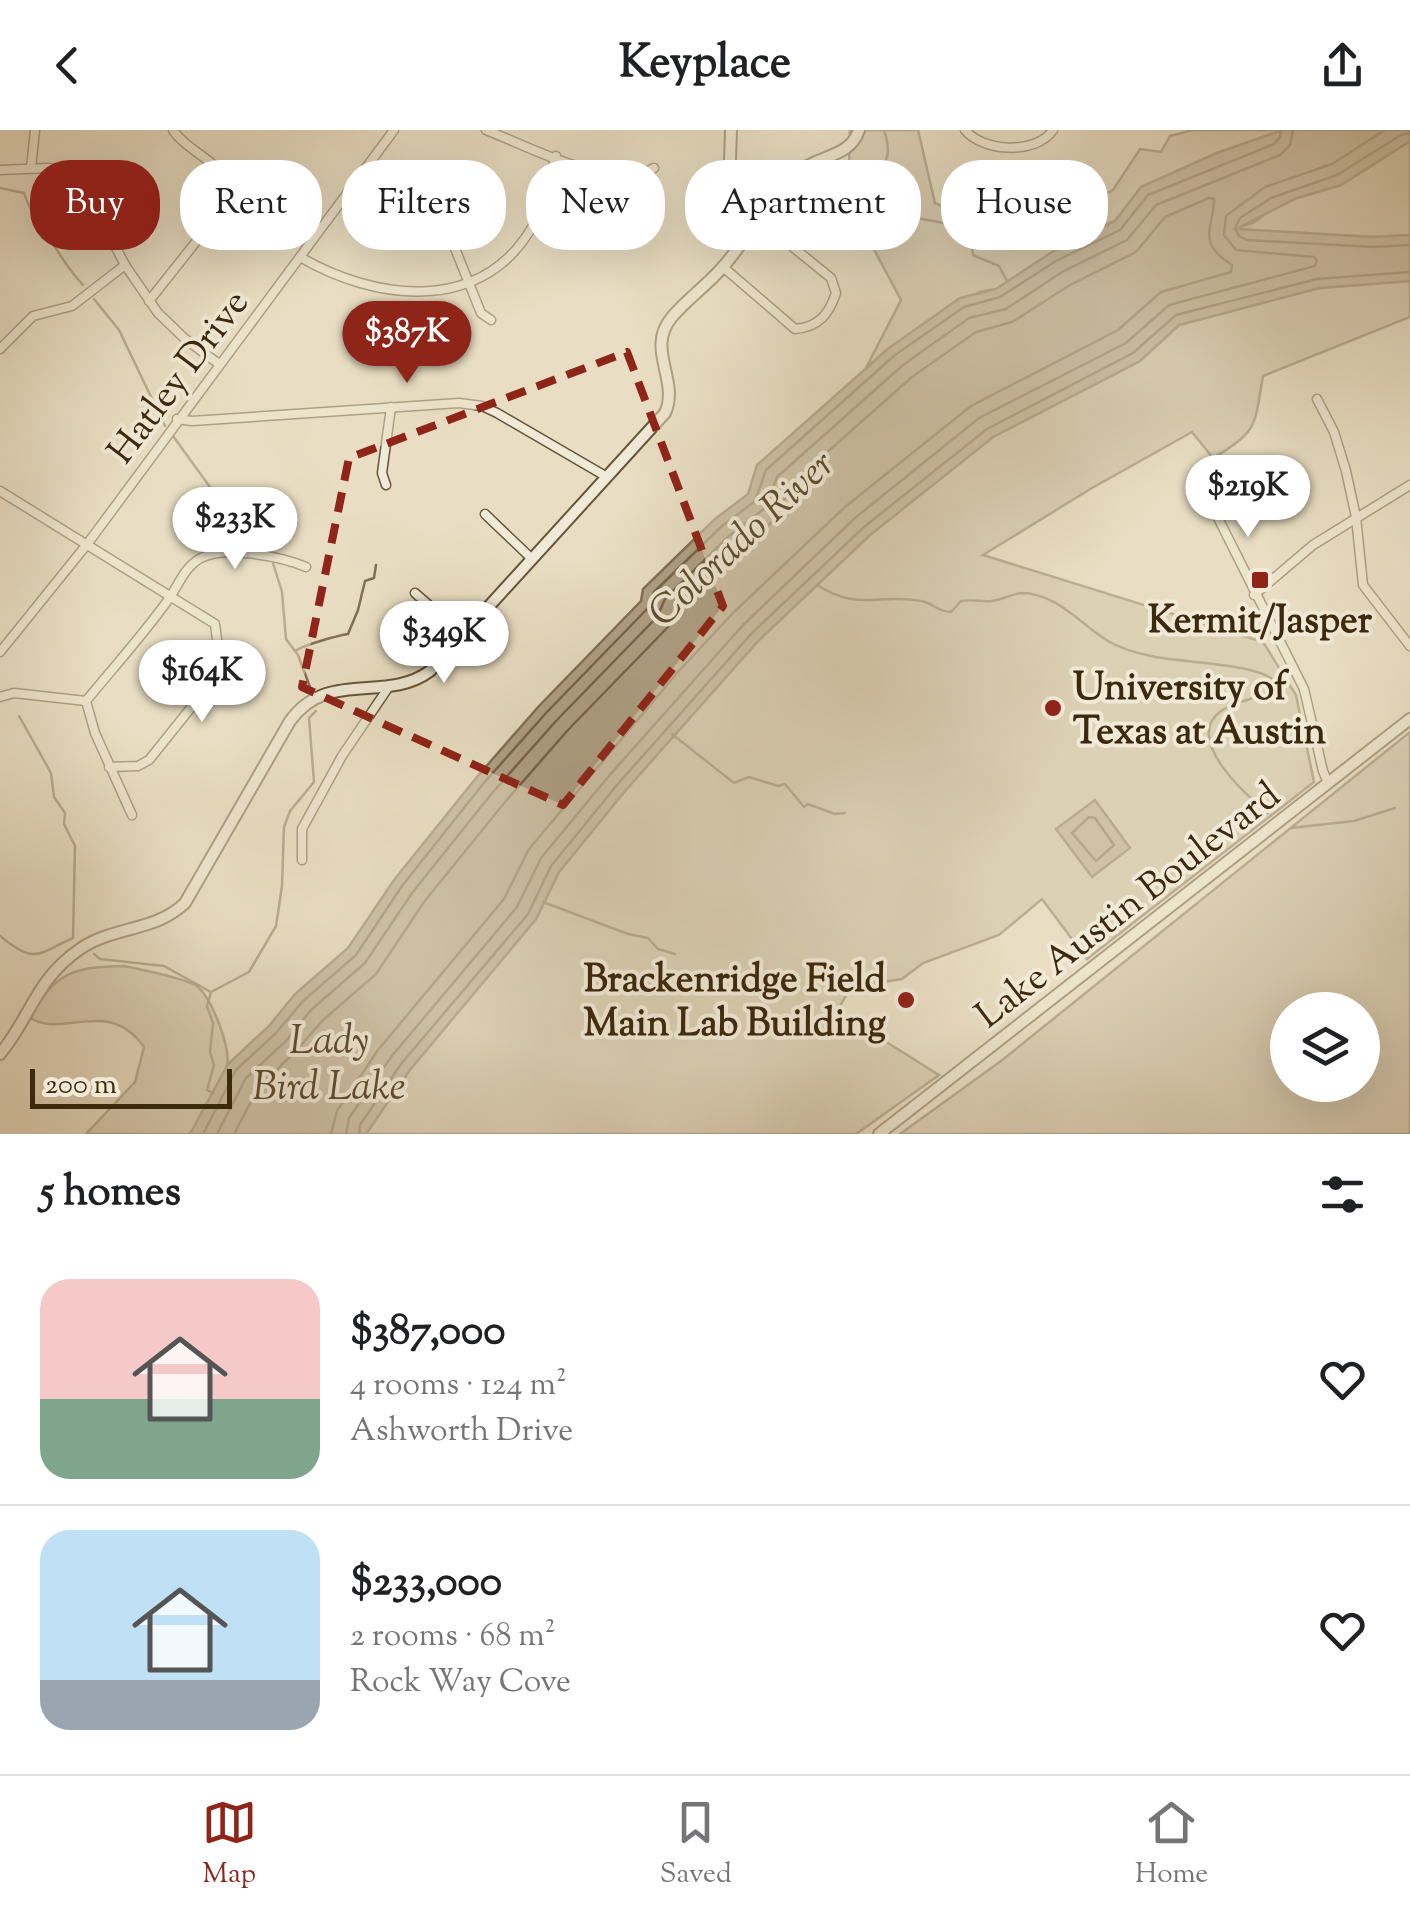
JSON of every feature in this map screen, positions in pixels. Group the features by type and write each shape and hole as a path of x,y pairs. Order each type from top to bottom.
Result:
{"street":[{"path":"32,160 35,130"},
{"path":"149,301 222,208 228,192 227,179 220,169 190,149 173,130"},
{"name":"Hatley Drive","path":"0,652 88,543 394,130"},
{"path":"486,130 568,160"},
{"path":"730,160 731,130"},
{"path":"819,160 848,148 859,130"},
{"path":"965,130 972,138 991,145 1031,146 1049,137 1053,130"},
{"path":"300,257 326,272 388,292 439,290 469,282 494,269 531,229 556,156"},
{"path":"0,170 30,168"},
{"path":"117,250 149,301 184,338 219,364"},
{"path":"456,250 481,313 490,320"},
{"path":"0,1053 34,996 69,957 97,940 158,923 185,903 301,708 318,695 336,689 421,678 660,420 668,405 659,348 665,327 735,250"},
{"path":"723,267 795,329 822,320 836,292 831,278 796,250"},
{"path":"0,349 33,316 72,306 125,265"},
{"path":"1317,399 1334,432 1356,517 1362,585 1410,646"},
{"path":"177,419 440,402 482,406 607,477"},
{"path":"386,485 382,473 391,406"},
{"path":"1254,595 1312,545 1410,485"},
{"path":"0,491 215,624 220,663 212,684 149,760 138,766 109,767"},
{"path":"1209,500 1304,688 1328,783"},
{"path":"485,514 531,558"},
{"path":"86,701 170,597 184,573 200,558 215,553 288,559 306,568"},
{"path":"415,593 462,634"},
{"path":"302,860 302,829 342,756 390,685"},
{"path":"0,698 14,693 86,701"},
{"path":"86,701 109,767 132,815"},
{"name":"Lake Austin Boulevard","path":"880,1134 1410,719"}],"highlighted area":[{"path":"627,352 723,606 563,805 302,687 349,458"}],"shaded area":[{"path":"850,130 918,130 935,203 941,206 941,250 1057,250 996,289 979,292 889,348 866,368 901,300 874,250 921,250 921,160 849,160"},
{"path":"1193,130 1283,130 1217,153 1141,187 1115,221 1108,224 1108,193 1140,149 1161,152 1170,136"},
{"path":"1410,141 1410,235 1373,237 1234,229 1253,223 1275,207 1341,185"},
{"name":"University of Texas at Austin","path":"1410,281 1410,317 1263,376 1252,426 1228,449 1213,458 1192,432 983,555 1263,642 1296,695 1314,782 1087,959 1042,899 999,935 923,963 902,979 851,987 837,1011 939,1075 856,1134 366,1134 409,1071 536,919 559,872 625,791 757,642 870,535 993,437 1140,361 1179,325 1319,288"},
{"path":"1410,732 1410,1134 900,1134 1001,1061"},
{"path":"124,966 198,987 219,1024 227,1066 190,1134 86,1134 135,1082 144,1047 116,1024 57,1024 30,1018 48,991 67,975 92,968"}],"water":[{"name":"Lady Bird Lake","path":"1283,130 1410,130 1410,141 1341,185 1297,198 1236,229 1373,237 1410,235 1410,281 1319,288 1179,325 1140,361 993,437 870,535 759,640 559,872 536,919 409,1071 366,1134 190,1134 228,1064 269,1026 295,994 348,948 394,880 476,778 539,706 641,601 643,589 715,519 748,494 757,465 889,348 960,298 996,289 1056,250 1108,250 1108,224 1141,187 1217,153"},
{"path":"1095,800 1130,848 1092,877 1056,829"}],"waterway":[{"path":"884,130 888,150 878,183 888,206 900,213 970,232 973,255 999,266 1007,281"},
{"path":"0,188 24,193 83,285"},
{"path":"94,299 119,330 165,426"},
{"path":"173,436 223,505 267,551"},
{"path":"273,563 282,592 286,639 298,655 310,687"},
{"path":"295,651 348,634 365,581 374,578 376,565"},
{"path":"817,585 845,598 906,599 951,612 961,601 1034,594 1057,604 1108,641 1140,654 1268,676 1276,683 1272,690 1221,711 1211,723 1209,736 1222,766 1268,813"},
{"path":"213,1093 207,1090 214,1065 210,1052 213,1023 207,1006 211,992 249,972 276,926 284,827 290,811 314,782 309,718 316,711"},
{"path":"0,936 29,954 73,938 75,846 64,824 65,813 54,797 51,773 19,716"},
{"path":"672,734 734,783 749,777 778,786 785,784 804,807 808,804 835,814 845,813"},
{"path":"1291,828 1354,821 1395,808"},
{"path":"543,902 648,938 658,949 675,954"},
{"path":"94,954 100,959 164,966 209,991"}],"place":[{"name":"Kermit/Jasper","path":"1260,580"},
{"name":"University of Texas at Austin","path":"1053,708"},
{"name":"Brackenridge Field Main Lab Building","path":"906,1000"}],"water label":[{"name":"Colorado River","path":"740,537"}]}
